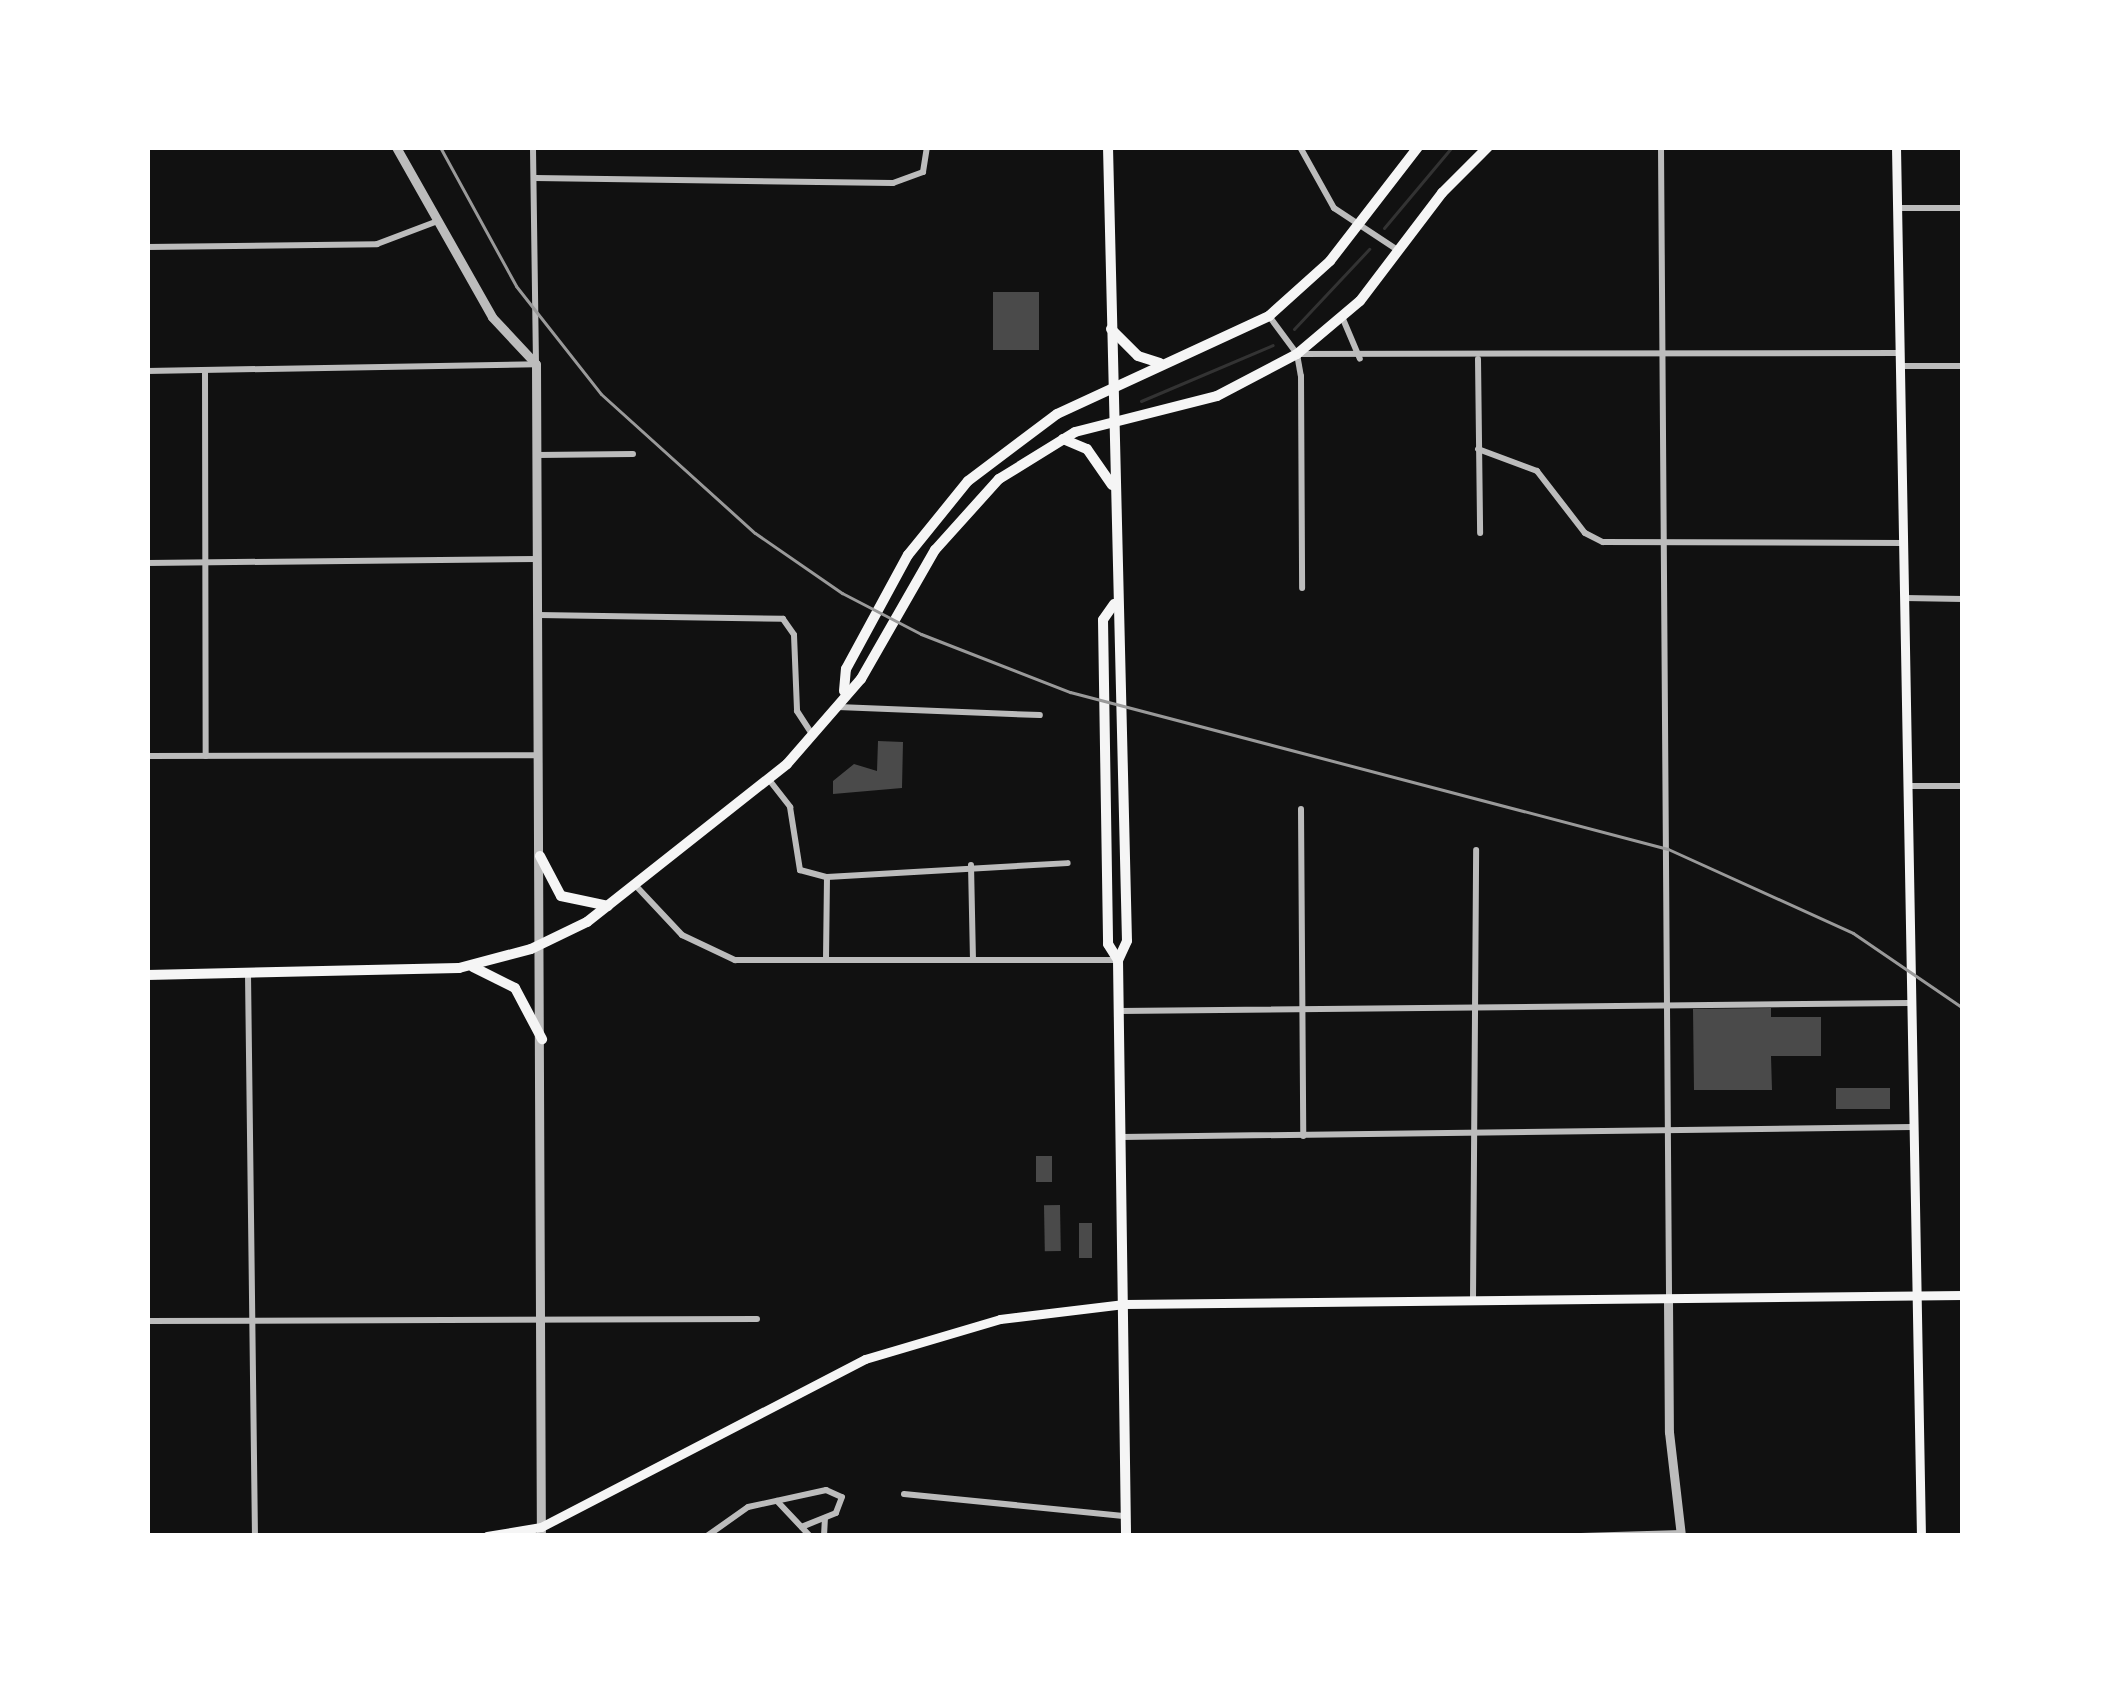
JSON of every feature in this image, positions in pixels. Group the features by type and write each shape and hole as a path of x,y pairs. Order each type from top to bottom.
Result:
{"main road":[{"path":"1108,147 1114,604 1122,618 1127,936 1118,960 1126,1536"},
{"path":"844,691 850,661 935,517 1014,442 1112,387 1269,316 1357,225 1418,147"},
{"path":"147,975 470,966 541,945 612,906 770,781 844,691 861,679 948,532 999,479 1060,438 1217,395 1298,355 1343,318 1488,147"},
{"path":"1897,147 1922,1536"},
{"path":"1112,328 1144,360 1170,363"},
{"path":"1060,438 1087,449 1112,484"},
{"path":"1114,604 1103,620 1108,944 1118,960"},
{"path":"540,856 566,900 612,906"},
{"path":"470,966 515,988 542,1039"},
{"path":"487,1536 543,1533 883,1352 976,1323 1124,1304 1963,1295"}],"street":[{"path":"396,147 492,317 536,364"},
{"path":"533,147 543,1533"},
{"path":"533,178 893,183 923,172 927,147"},
{"path":"1300,147 1317,187 1357,225 1399,251"},
{"path":"1581,1536 1682,1535 1669,1432 1673,1128 1660,147"},
{"path":"1898,208 1963,208"},
{"path":"147,248 377,244 438,221"},
{"path":"1269,316 1298,355 1302,588"},
{"path":"1343,318 1360,359"},
{"path":"1298,355 1478,359 1898,353"},
{"path":"1478,359 1480,533"},
{"path":"147,371 536,364"},
{"path":"1898,366 1963,366"},
{"path":"205,370 206,756"},
{"path":"1478,449 1537,471 1594,539 1664,545 1905,543"},
{"path":"537,455 633,454"},
{"path":"147,563 537,559"},
{"path":"1905,598 1963,598"},
{"path":"538,615 774,618 794,635 794,697 812,734"},
{"path":"834,706 1040,716"},
{"path":"147,757 539,755"},
{"path":"770,781 790,807 800,871 827,878 971,865 1068,863"},
{"path":"1909,786 1963,786"},
{"path":"1301,809 1303,1136"},
{"path":"1473,1303 1476,850"},
{"path":"971,865 973,957"},
{"path":"826,960 827,878"},
{"path":"637,886 675,929 714,952 743,961 1118,960"},
{"path":"248,974 255,1536"},
{"path":"1118,1012 1913,1003"},
{"path":"1121,1137 1916,1127"},
{"path":"147,1321 758,1319"},
{"path":"707,1536 738,1510 835,1491 841,1509 802,1527"},
{"path":"904,1494 1126,1516"},
{"path":"777,1501 810,1536"},
{"path":"824,1536 825,1519"}],"building":[{"path":"993,292 1039,292 1039,350 993,350"},
{"path":"878,741 903,742 902,788 833,794 833,781 854,764 877,771"},
{"path":"1771,1008 1771,1017 1821,1017 1821,1056 1771,1056 1772,1090 1694,1090 1693,1009"},
{"path":"1836,1088 1890,1088 1890,1109 1836,1109"},
{"path":"1036,1156 1052,1156 1052,1182 1036,1182"},
{"path":"1044,1205 1060,1205 1061,1251 1045,1251"},
{"path":"1079,1223 1092,1223 1092,1258 1079,1258"}],"waterway":[{"path":"1384,228 1452,147"},
{"path":"1294,329 1369,249"},
{"path":"1141,401 1273,345"}],"railway":[{"path":"440,147 516,286 601,394 755,533 842,593 921,634 1070,692 1668,849 1853,933 1963,1008"}]}
